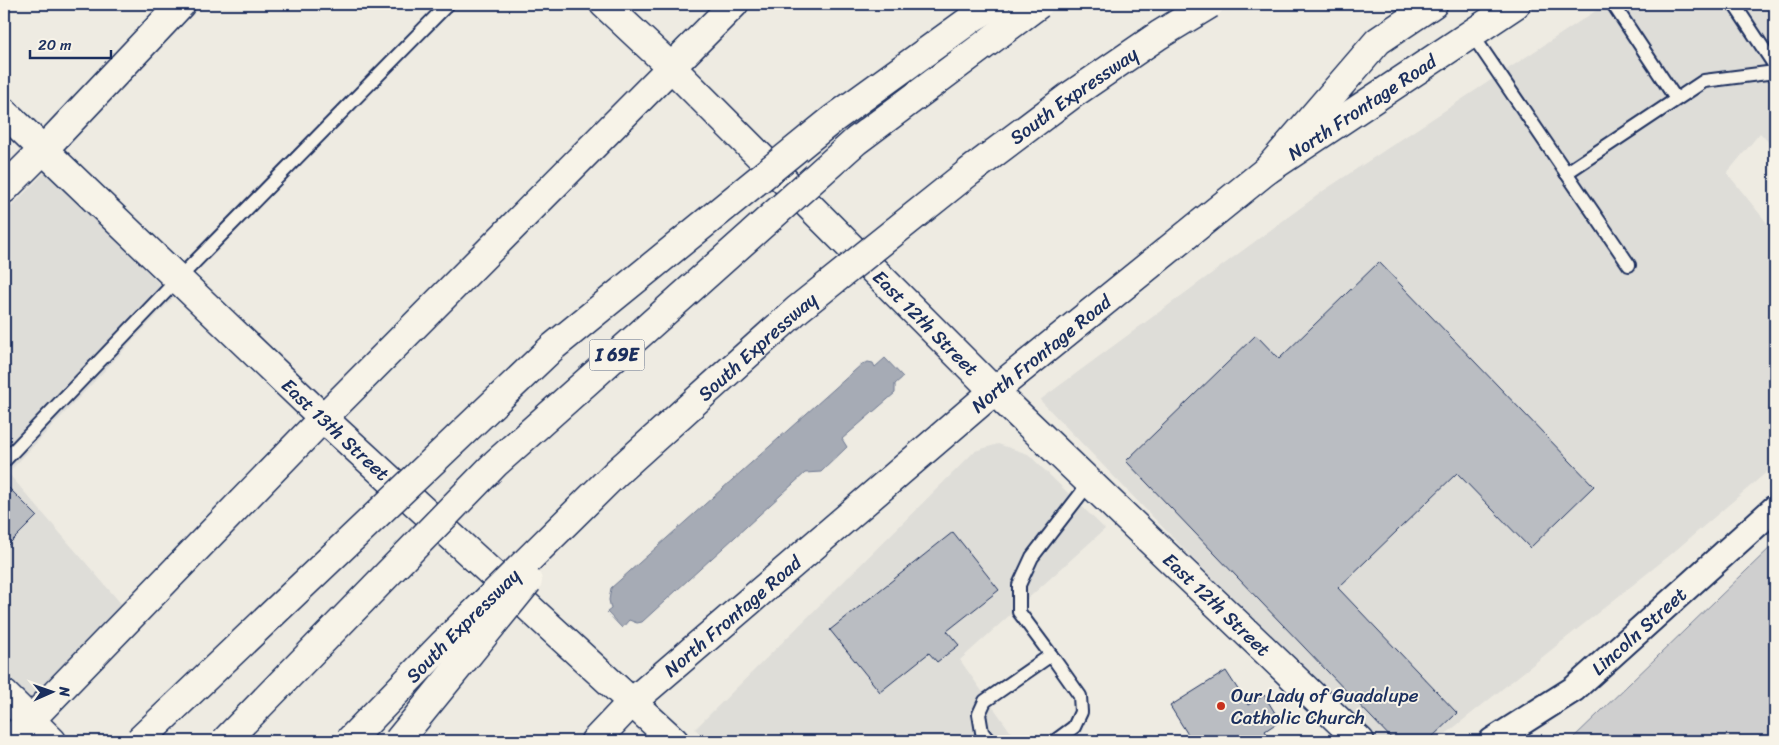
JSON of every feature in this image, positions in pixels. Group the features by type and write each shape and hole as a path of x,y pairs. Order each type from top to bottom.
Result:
{"main road":[{"path":"4,189 44,150 181,4"},
{"name":"East 12th Street","path":"604,4 671,68 994,391 1360,741"},
{"path":"10,741 323,418 734,4"},
{"path":"139,741 554,346 833,119 974,17 996,4"},
{"name":"I 69E","path":"225,741 503,457 856,141 1039,4"},
{"name":"South Expressway","path":"349,741 616,473 798,309 969,172 1070,96 1159,35 1210,4"},
{"path":"1266,170 1378,41 1433,4"},
{"name":"North Frontage Road","path":"595,741 632,702 994,391 1266,170 1516,4"},
{"name":"East 13th Street","path":"4,112 323,418 674,741"},
{"path":"398,741 616,473"},
{"path":"4,694 52,741"}],"street":[{"name":"Lincoln Street","path":"1492,741 1574,689 1775,508"}],"lane":[{"path":"4,461 178,278 448,4"},
{"path":"1614,4 1676,99"},
{"path":"1734,4 1775,66"},
{"path":"1471,33 1628,265"},
{"path":"1566,173 1704,81 1775,72"},
{"path":"1054,741 1074,727 1081,712 1080,696 1020,612 1018,584 1032,557 1090,482"},
{"path":"989,741 982,732 978,714 985,701 1051,655"}],"shaded area":[{"path":"1606,4 1775,4 1775,149 1760,133 1727,173 1775,233 1775,465 1669,556 1437,741 1369,741 1040,400 1326,189"},
{"path":"48,169 173,298 8,473 124,607 4,729 4,214"},
{"path":"885,358 903,377 895,384 895,393 842,439 847,447 821,472 805,473 642,622 637,623 629,620 622,628 607,612 611,609 609,600 611,588 862,364 873,363 875,367"},
{"path":"998,444 1028,454 1105,529 960,660 1017,741 708,741 695,729 975,451"},
{"path":"1775,543 1775,741 1570,741"}],"building":[{"path":"1379,262 1594,486 1530,548 1457,473 1338,588 1457,713 1428,741 1394,741 1126,461 1256,335 1279,359"},
{"path":"4,485 37,516 4,549"},
{"path":"953,532 999,590 947,631 959,645 937,662 929,653 880,692 830,630"},
{"name":"Our Lady of Guadalupe Catholic Church","path":"1226,671 1248,705 1264,695 1280,721 1265,731 1272,741 1192,741 1170,706"}],"place":[{"name":"Our Lady of Guadalupe Catholic Church","path":"1221,706"}]}
